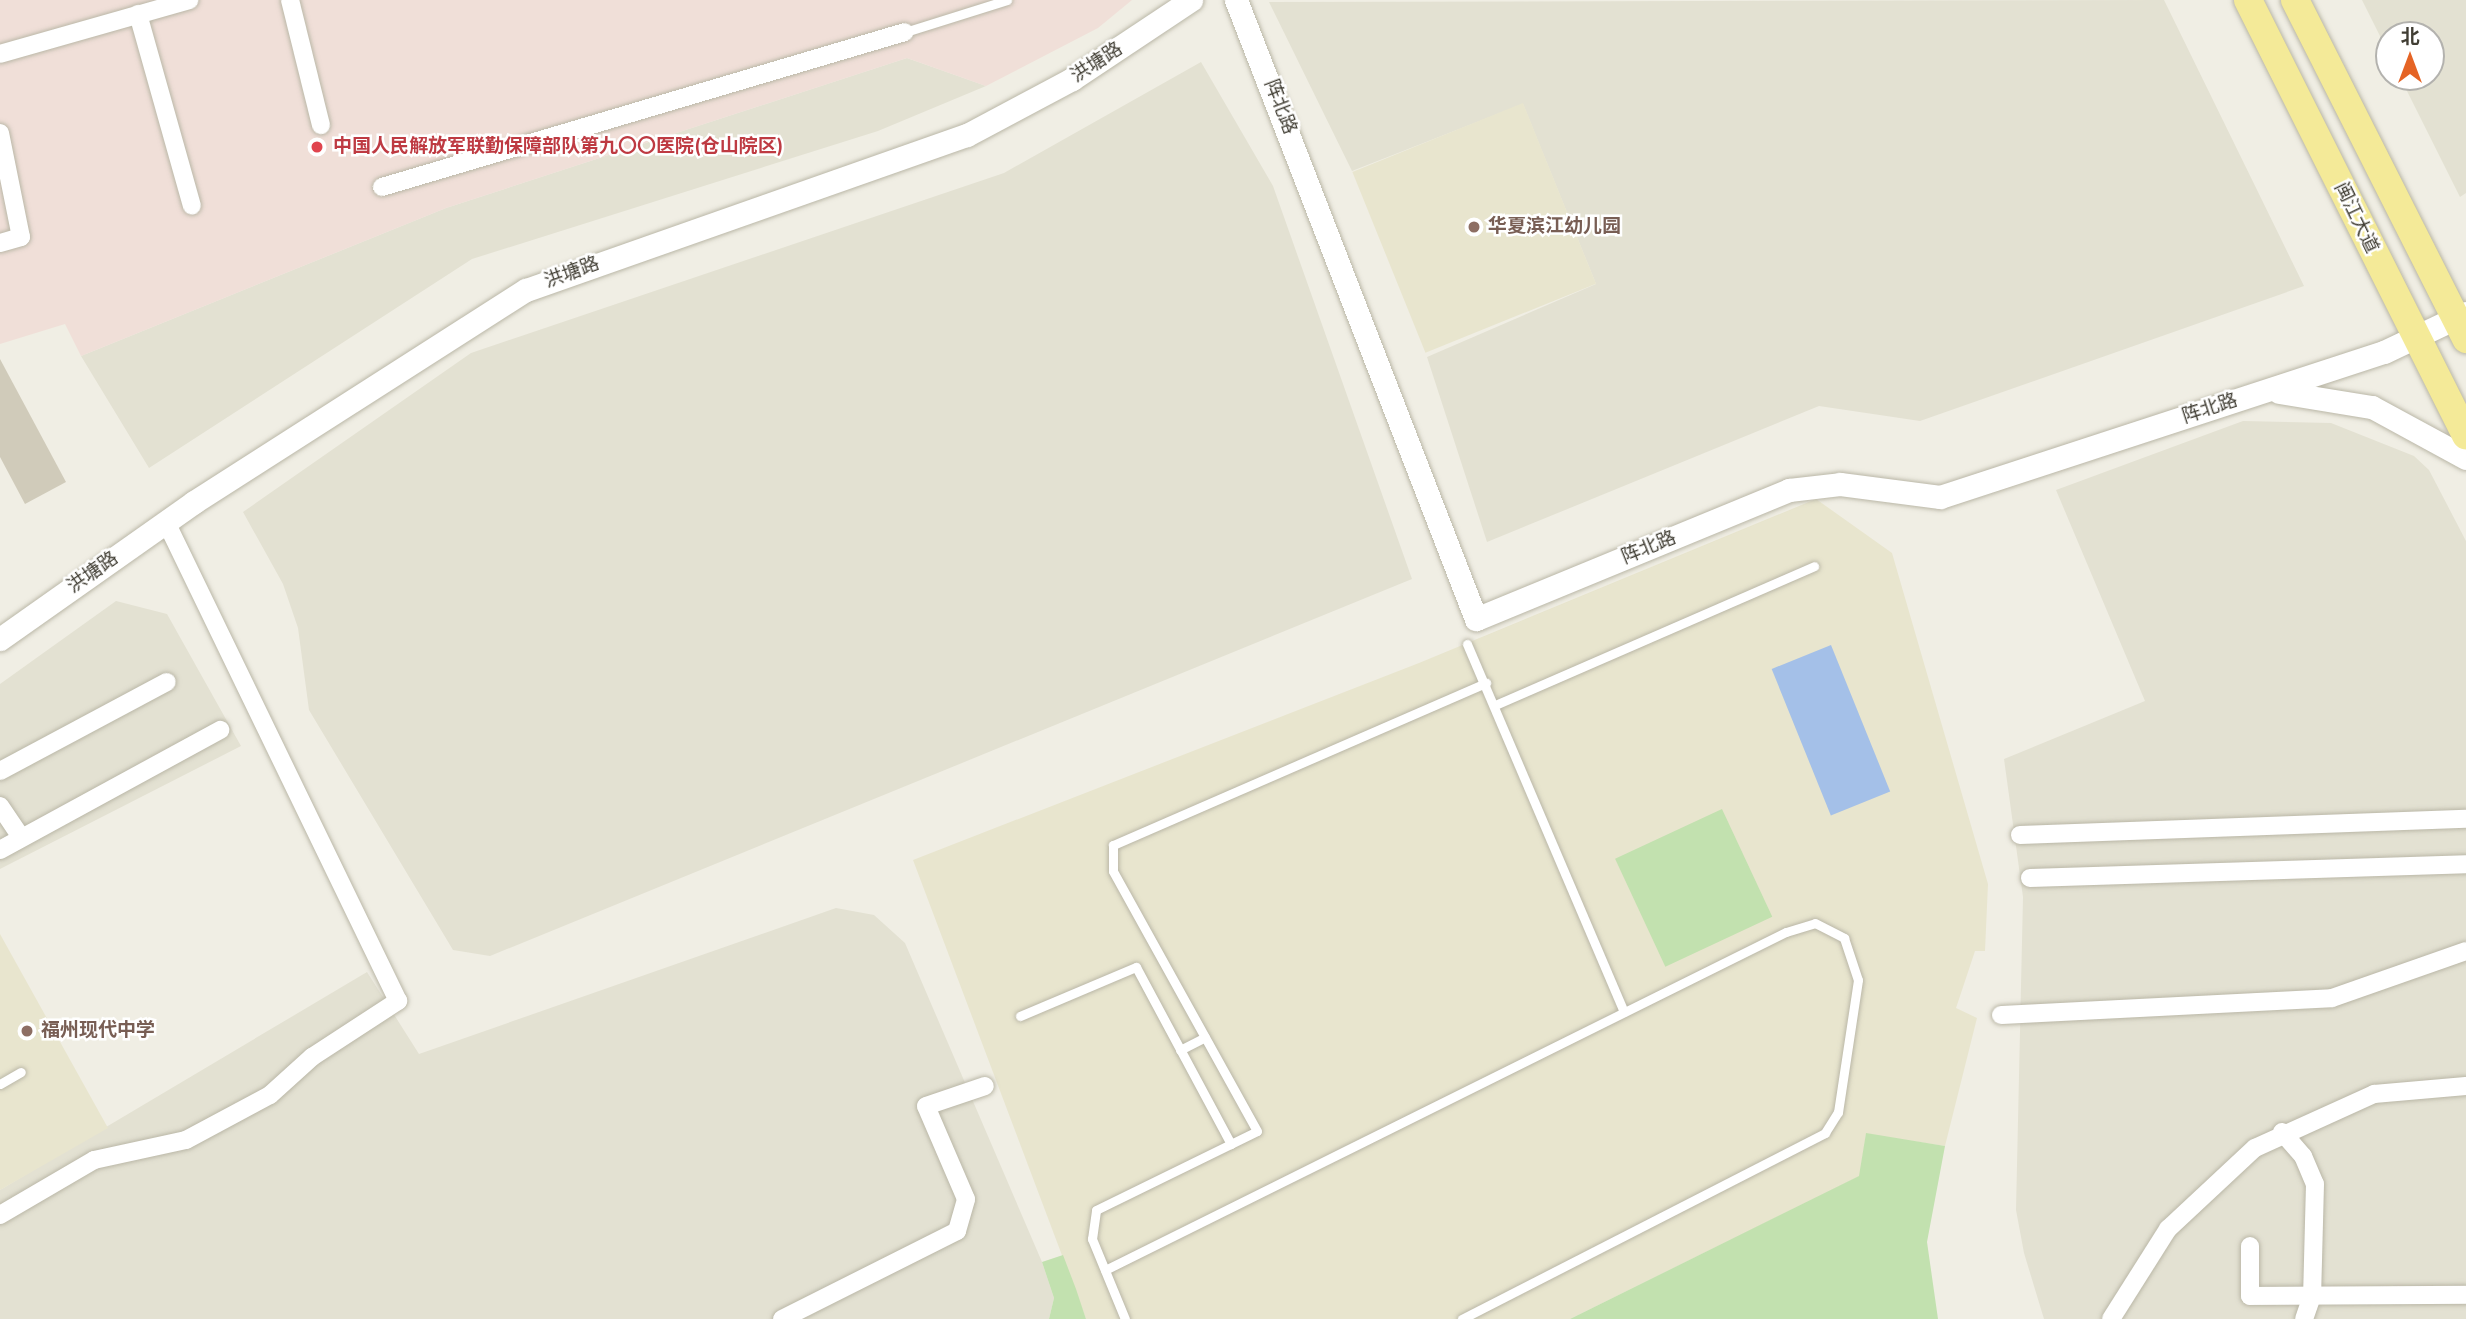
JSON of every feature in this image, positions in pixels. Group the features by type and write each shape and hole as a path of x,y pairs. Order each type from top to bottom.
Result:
{"main road":[{"name":"闽江大道","path":"2248,0 2466,436"},
{"path":"2295,0 2463,324"}],"street":[{"path":"0,54 189,0"},
{"path":"290,0 321,125"},
{"name":"洪塘路","path":"0,639 166,522 526,290 967,135 1072,79 1191,0"},
{"name":"阵北路","path":"1236,0 1476,618 1789,490 1840,484 1940,497 2463,324"},
{"path":"138,14 192,206"},
{"path":"383,187 905,32"},
{"path":"0,133 21,237 0,243"},
{"path":"2258,393 2352,401 2423,429 2466,458"},
{"path":"0,1215 94,1160 186,1140 270,1095 312,1057 398,1001 166,522"},
{"path":"0,771 167,682"},
{"path":"0,850 20,836 220,730"},
{"path":"0,806 20,836"},
{"path":"2021,835 2466,819"},
{"path":"2030,878 2466,864"},
{"path":"2001,1015 2332,998 2466,951"},
{"path":"782,1319 957,1231 967,1199 926,1106 985,1086"},
{"path":"2111,1319 2168,1229 2225,1172 2282,1132 2392,1089 2466,1086"},
{"path":"2282,1132 2303,1156 2315,1184 2312,1296 2305,1319"},
{"path":"2250,1245 2250,1296 2466,1295"}],"lane":[{"path":"905,32 1007,0"},
{"path":"1495,705 1814,566"},
{"path":"1467,644 1486,683 1624,1012"},
{"path":"1125,1319 1090,1228 1096,1210 1257,1131 1114,871 1112,845 1486,683"},
{"path":"1105,1270 1624,1012 1815,923 1844,938 1859,968 1838,1112 1825,1133 1462,1319"},
{"path":"1020,1016 1136,967 1231,1144"},
{"path":"1180,1050 1205,1037"},
{"path":"0,1084 21,1072"}],"shaded area":[{"name":"中国人民解放军联勤保障部队第九〇〇医院(仓山院区)","path":"0,0 1132,0 1098,28 986,86 907,58 446,208 81,356 65,324 0,344"},
{"path":"2164,0 2304,286 1920,421 1819,406 1487,542 1427,357 1596,284 1523,104 1352,171 1269,2"},
{"path":"2362,0 2466,0 2466,193 2460,197 2407,91 2445,91 2445,21 2375,21 2375,26"},
{"path":"907,58 986,86 878,131 472,259 149,468 81,356 446,208"},
{"path":"1201,62 1273,186 1412,579 490,956 453,950 309,710 298,628 283,584 243,512 471,353 1004,173"},
{"name":"华夏滨江幼儿园","path":"1523,103 1596,284 1425,353 1352,172"},
{"path":"2243,421 2331,423 2414,456 2429,470 2466,541 2466,1319 2044,1319 2024,1253 2016,1210 2023,897 2004,759 2145,701 2056,490"},
{"path":"1816,499 1892,553 1988,884 1985,951 1975,951 1956,1008 1977,1018 1945,1146 1866,1134 1860,1176 1570,1319 1086,1319 913,860 1419,663"},
{"path":"116,601 167,614 241,746 0,869 0,684"},
{"path":"836,908 874,915 905,943 1042,1262 1054,1298 1049,1319 0,1319 0,1190 367,972 419,1054"},
{"name":"福州现代中学","path":"0,934 108,1128 0,1190"}],"green space":[{"path":"1722,809 1772,917 1665,967 1615,859"},
{"path":"1866,1133 1945,1146 1927,1242 1938,1319 1570,1319 1859,1176"},
{"path":"1063,1255 1086,1319 1049,1319 1054,1298 1042,1262"}],"water":[{"path":"1831,645 1890,791 1831,815 1772,669"}],"building":[{"path":"0,359 66,482 25,504 0,457"}],"place":[{"name":"中国人民解放军联勤保障部队第九〇〇医院(仓山院区)","path":"317,147"},
{"name":"华夏滨江幼儿园","path":"1474,227"},
{"name":"福州现代中学","path":"27,1031"}]}
